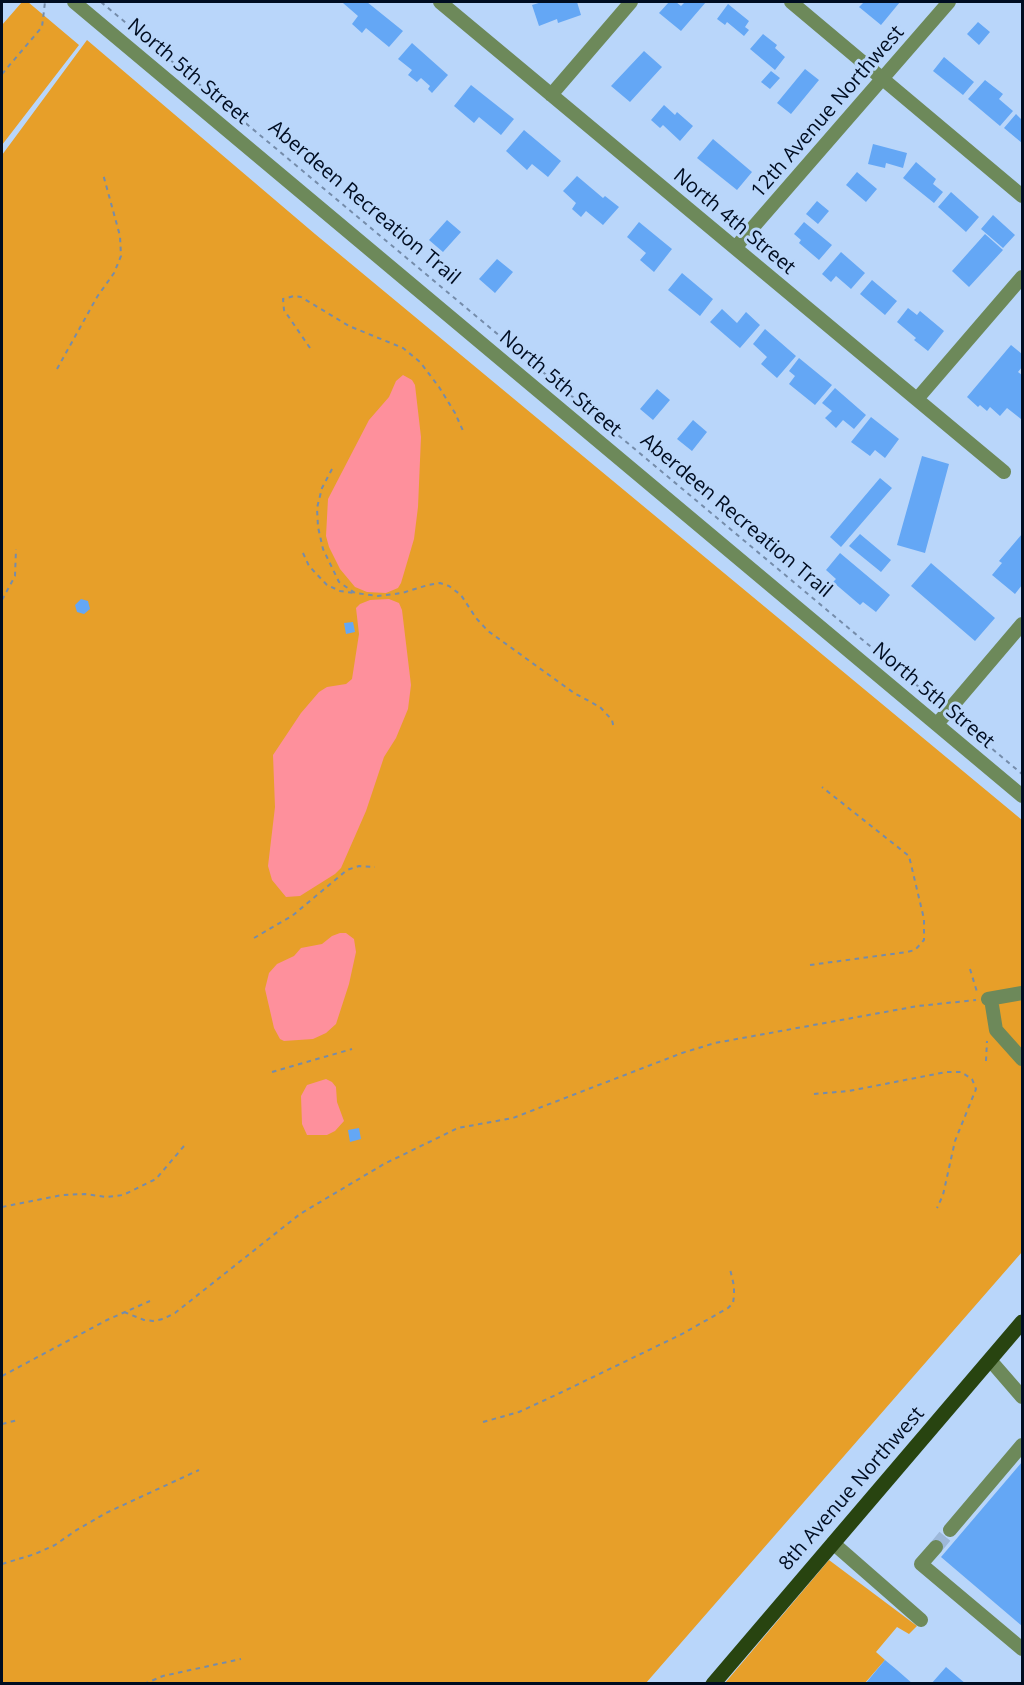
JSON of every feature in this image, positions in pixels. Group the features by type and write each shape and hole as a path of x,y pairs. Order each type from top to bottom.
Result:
{"main road":[{"name":"8th Avenue Northwest","path":"713,1683 1023,1322"}],"street":[{"name":"North 5th Street","path":"74,2 1023,796"},
{"name":"North 4th Street","path":"440,2 1004,472"},
{"path":"551,95 632,2"},
{"path":"791,2 1023,196"},
{"name":"12th Avenue Northwest","path":"735,248 949,2"},
{"path":"917,399 1023,277"},
{"path":"937,724 1023,624"},
{"path":"1023,993 990,999 996,1030 1023,1059"},
{"path":"990,1360 1023,1397"},
{"path":"950,1530 1023,1445"},
{"path":"833,1543 921,1620"},
{"path":"936,1547 921,1564 1023,1649"}],"path":[{"path":"2,74 42,27 45,2"},
{"name":"Aberdeen Recreation Trail","path":"101,2 1023,774"},
{"path":"57,369 97,297 114,273 121,256 120,236 103,174"},
{"path":"310,348 284,310 283,299 301,297 349,326 403,348 420,362 439,387 464,433"},
{"path":"332,469 322,488 317,508 318,527 323,549 334,574 339,582 355,593"},
{"path":"2,600 15,576 16,549"},
{"path":"303,553 309,566 327,585 340,591 378,596 402,593 434,584 448,586 461,595 488,631 574,693 600,707 612,720 614,729"},
{"path":"810,965 907,952 915,950 924,940 924,920 909,856 822,787"},
{"path":"254,938 292,916 347,870 359,866 375,867"},
{"path":"124,1312 153,1321 175,1313 300,1214 384,1164 458,1128 513,1118 682,1053 715,1043 918,1006 980,1000 969,969"},
{"path":"272,1072 352,1050"},
{"path":"814,1094 849,1091 946,1072 961,1072 972,1078 976,1089 955,1141 944,1195 937,1208"},
{"path":"2,1207 62,1195 86,1194 106,1197 123,1195 156,1179 184,1146"},
{"path":"483,1422 519,1412 560,1394 682,1334 728,1308 733,1303 734,1296 730,1269"},
{"path":"2,1376 124,1312 150,1301"},
{"path":"2,1424 18,1419"},
{"path":"2,1564 55,1545 106,1513 199,1470"},
{"path":"144,1683 187,1670 242,1659"}],"shaded area":[{"path":"22,2 28,2 79,45 2,145 2,25"},
{"path":"87,40 315,234 1022,820 1022,1252 646,1683 2,1683 2,155"},
{"path":"403,375 412,380 415,385 421,437 414,539 398,588 386,593 367,592 355,587 340,569 329,547 326,536 328,499 369,420 389,397 396,381"},
{"path":"389,599 399,603 402,610 411,685 408,709 396,738 384,757 366,811 341,868 300,896 286,897 272,880 268,866 275,807 273,755 301,713 319,692 327,687 346,684 352,679 359,634 356,608 370,600"},
{"path":"340,933 346,933 354,939 356,952 349,984 336,1024 326,1033 313,1039 284,1041 280,1039 274,1028 265,989 269,973 277,964 294,956 301,948 322,944"},
{"path":"326,1079 336,1087 337,1102 344,1121 335,1131 327,1135 307,1135 302,1124 301,1096 307,1085"},
{"path":"829,1560 917,1626 909,1634 897,1627 876,1652 885,1660 865,1683 725,1683"}],"building":[{"path":"367,2 403,31 389,47 366,28 362,33 352,24 358,16 343,3"},
{"path":"542,2 577,2 581,15 558,23 557,19 539,26 532,5"},
{"path":"669,2 676,2 681,6 685,2 706,2 681,31 659,13"},
{"path":"864,2 900,2 881,25 859,7"},
{"path":"728,4 749,21 745,27 749,30 744,36 727,22 725,25 717,19"},
{"path":"978,22 990,32 979,45 967,34"},
{"path":"763,34 777,45 775,48 785,57 775,70 750,49"},
{"path":"412,43 448,75 432,93 428,89 430,86 421,78 417,82 408,75 412,70 398,59"},
{"path":"644,51 662,67 630,102 611,86"},
{"path":"944,57 974,82 963,95 933,71"},
{"path":"805,69 819,80 791,114 777,103"},
{"path":"771,71 780,78 770,89 761,82"},
{"path":"985,80 1003,94 999,99 1013,111 1000,126 968,99"},
{"path":"471,85 514,119 501,135 479,117 474,123 454,106"},
{"path":"664,105 675,115 677,112 693,126 680,141 663,125 660,128 651,120"},
{"path":"1016,114 1022,120 1022,143 1004,128"},
{"path":"524,130 561,161 548,177 532,164 527,170 506,151"},
{"path":"713,139 752,172 737,190 697,158"},
{"path":"873,144 907,153 903,168 886,163 885,168 868,164"},
{"path":"916,162 936,179 933,184 943,192 934,203 903,178"},
{"path":"857,172 877,189 866,202 846,185"},
{"path":"577,176 603,198 605,196 619,207 603,225 586,211 581,217 572,209 576,203 563,191"},
{"path":"951,192 979,217 966,232 938,207"},
{"path":"817,201 829,211 818,224 806,214"},
{"path":"993,215 1015,235 1003,248 981,229"},
{"path":"447,220 461,232 443,252 429,240"},
{"path":"639,222 672,249 654,272 640,260 646,253 627,237"},
{"path":"804,222 832,245 819,260 799,243 801,240 794,234"},
{"path":"985,234 1003,250 969,287 952,271"},
{"path":"841,252 865,273 851,289 836,276 831,282 822,274"},
{"path":"497,259 513,272 495,293 479,279"},
{"path":"682,273 713,299 700,316 668,290"},
{"path":"872,280 897,301 885,315 860,294"},
{"path":"908,308 917,315 920,311 944,331 928,351 897,322"},
{"path":"722,309 737,323 746,312 760,325 740,348 710,322"},
{"path":"765,329 796,356 777,378 761,364 767,357 753,344"},
{"path":"1011,345 1022,354 1022,367 1018,372 1022,375 1021,419 1007,408 1000,416 990,407 987,411 980,405 978,407 967,397"},
{"path":"799,358 832,385 815,405 789,384 795,376 789,371"},
{"path":"835,388 866,415 854,429 843,420 836,428 825,418 832,411 822,403"},
{"path":"657,389 670,400 653,420 640,409"},
{"path":"871,417 899,439 885,458 875,450 870,456 851,442"},
{"path":"693,420 707,432 692,451 677,439"},
{"path":"922,456 949,464 925,553 897,545"},
{"path":"880,478 892,488 841,547 830,537"},
{"path":"860,534 891,560 881,572 849,546"},
{"path":"1022,534 1022,585 1015,594 992,575 1002,563 999,561"},
{"path":"840,553 890,595 876,612 863,602 860,605 833,582 836,579 826,570"},
{"path":"931,563 995,618 975,641 911,586"},
{"path":"81,599 88,601 90,609 84,614 77,612 75,605"},
{"path":"353,622 355,632 346,634 344,623"},
{"path":"359,1128 361,1139 350,1142 348,1130"},
{"path":"1022,1462 1022,1626 941,1557"},
{"path":"885,1660 897,1670 913,1684 865,1684"},
{"path":"946,1667 966,1684 931,1684"}],"tunnel":[{"path":"936,1547 950,1530"}]}
